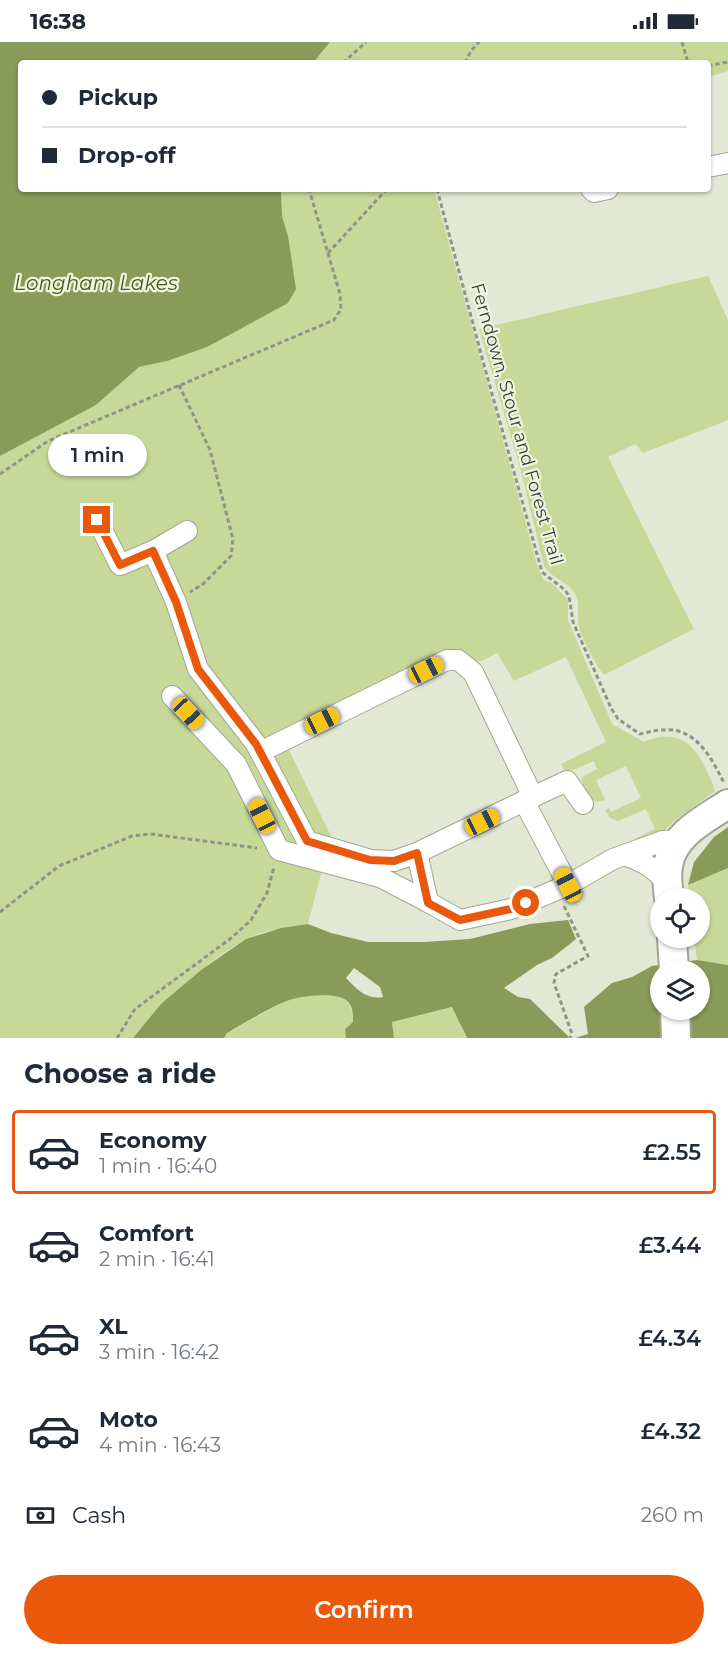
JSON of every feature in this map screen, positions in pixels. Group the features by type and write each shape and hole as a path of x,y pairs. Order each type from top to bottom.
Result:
{"highway":[{"path":"669,888 668,866 672,851 687,832 728,804"},
{"path":"675,1020 676,1038"}],"lane":[{"path":"711,167 728,163"},
{"path":"97,520 120,565 153,551 187,531"},
{"path":"153,551 176,602 198,669 260,752 307,841 370,860 394,861 417,853 567,781 583,804"},
{"path":"260,752 447,660 458,660 473,672 529,799 562,888"},
{"path":"172,696 236,764 279,850 380,877 460,920 511,909 562,888 613,859 663,841 681,840"},
{"path":"417,853 428,903"},
{"path":"624,855 655,869 667,888"}],"path":[{"path":"346,60 366,42"},
{"path":"682,42 687,60"},
{"path":"467,60 477,43"},
{"path":"711,65 728,62"},
{"path":"0,474 48,441 333,321 341,309 340,294 310,192"},
{"path":"328,253 384,192"},
{"name":"Ferndown, Stour and Forest Trail","path":"438,192 542,572 566,590 573,622 618,719 640,734 666,729 680,732 696,740 715,764 728,790"},
{"path":"176,602 203,584 231,556 233,539 210,450 178,386"},
{"path":"0,912 59,866 132,836 151,834 279,850 267,893 251,920 230,939 135,1009 117,1038"},
{"path":"562,888 588,956 556,974 554,983 571,1036"}],"shaded area":[{"path":"330,42 728,42 728,71 711,76 711,60 315,60"},
{"path":"281,192 435,192 538,568 544,580 553,584 568,600 568,620 612,724 644,742 655,738 674,737 688,744 701,759 715,791 673,822 659,836 641,841 634,839 655,829 646,809 618,821 610,818 605,810 609,808 611,812 641,798 626,766 596,780 605,800 596,802 585,792 582,785 582,777 597,769 594,761 566,773 561,764 606,742 566,657 514,681 497,653 484,660 450,670 288,748 331,836 308,924 259,934 229,950 184,984 133,1038 0,1038 0,456 96,405 139,367 167,361 288,236 282,216"},
{"path":"708,276 728,320 728,420 643,453 635,444 608,457 694,629 604,675 581,634 578,621 578,600 571,588 544,566 520,467 479,329"},
{"path":"728,868 728,965 710,962 710,960 697,960 695,948 710,948 710,888 688,888 688,885"},
{"path":"304,996 337,997 349,1004 353,1022 345,1029 346,1038 224,1038 227,1033 285,1001"},
{"path":"453,1007 466,1038 394,1038 392,1022"}],"water":[{"name":"Longham Lakes","path":"0,42 330,42 315,60 18,60 18,192 281,192 282,216 288,236 296,289 288,303 207,347 167,361 139,367 96,405 0,456"},
{"path":"728,827 728,868 688,885 694,862 714,837"},
{"path":"568,920 576,939 552,958 537,965 504,988 518,997 530,999 570,1038 467,1038 452,1007 392,1022 394,1038 346,1038 345,1029 353,1022 350,1005 341,998 325,995 306,996 284,1002 227,1033 224,1038 133,1038 161,1004 201,970 246,939 281,928 308,924 331,933 368,942 424,942 470,939 530,924","holes":["354,968 380,987 383,997 372,997 362,993 346,978"]},
{"path":"710,962 728,965 728,1038 575,1038 588,1034 584,1007 612,983 632,977 650,967 650,1020 710,1020"}],"route":[{"path":"97,520 120,565 153,551 176,602 198,669 256,744 307,841 370,860 394,861 417,853 428,903 460,920 511,909 526,903"}]}
